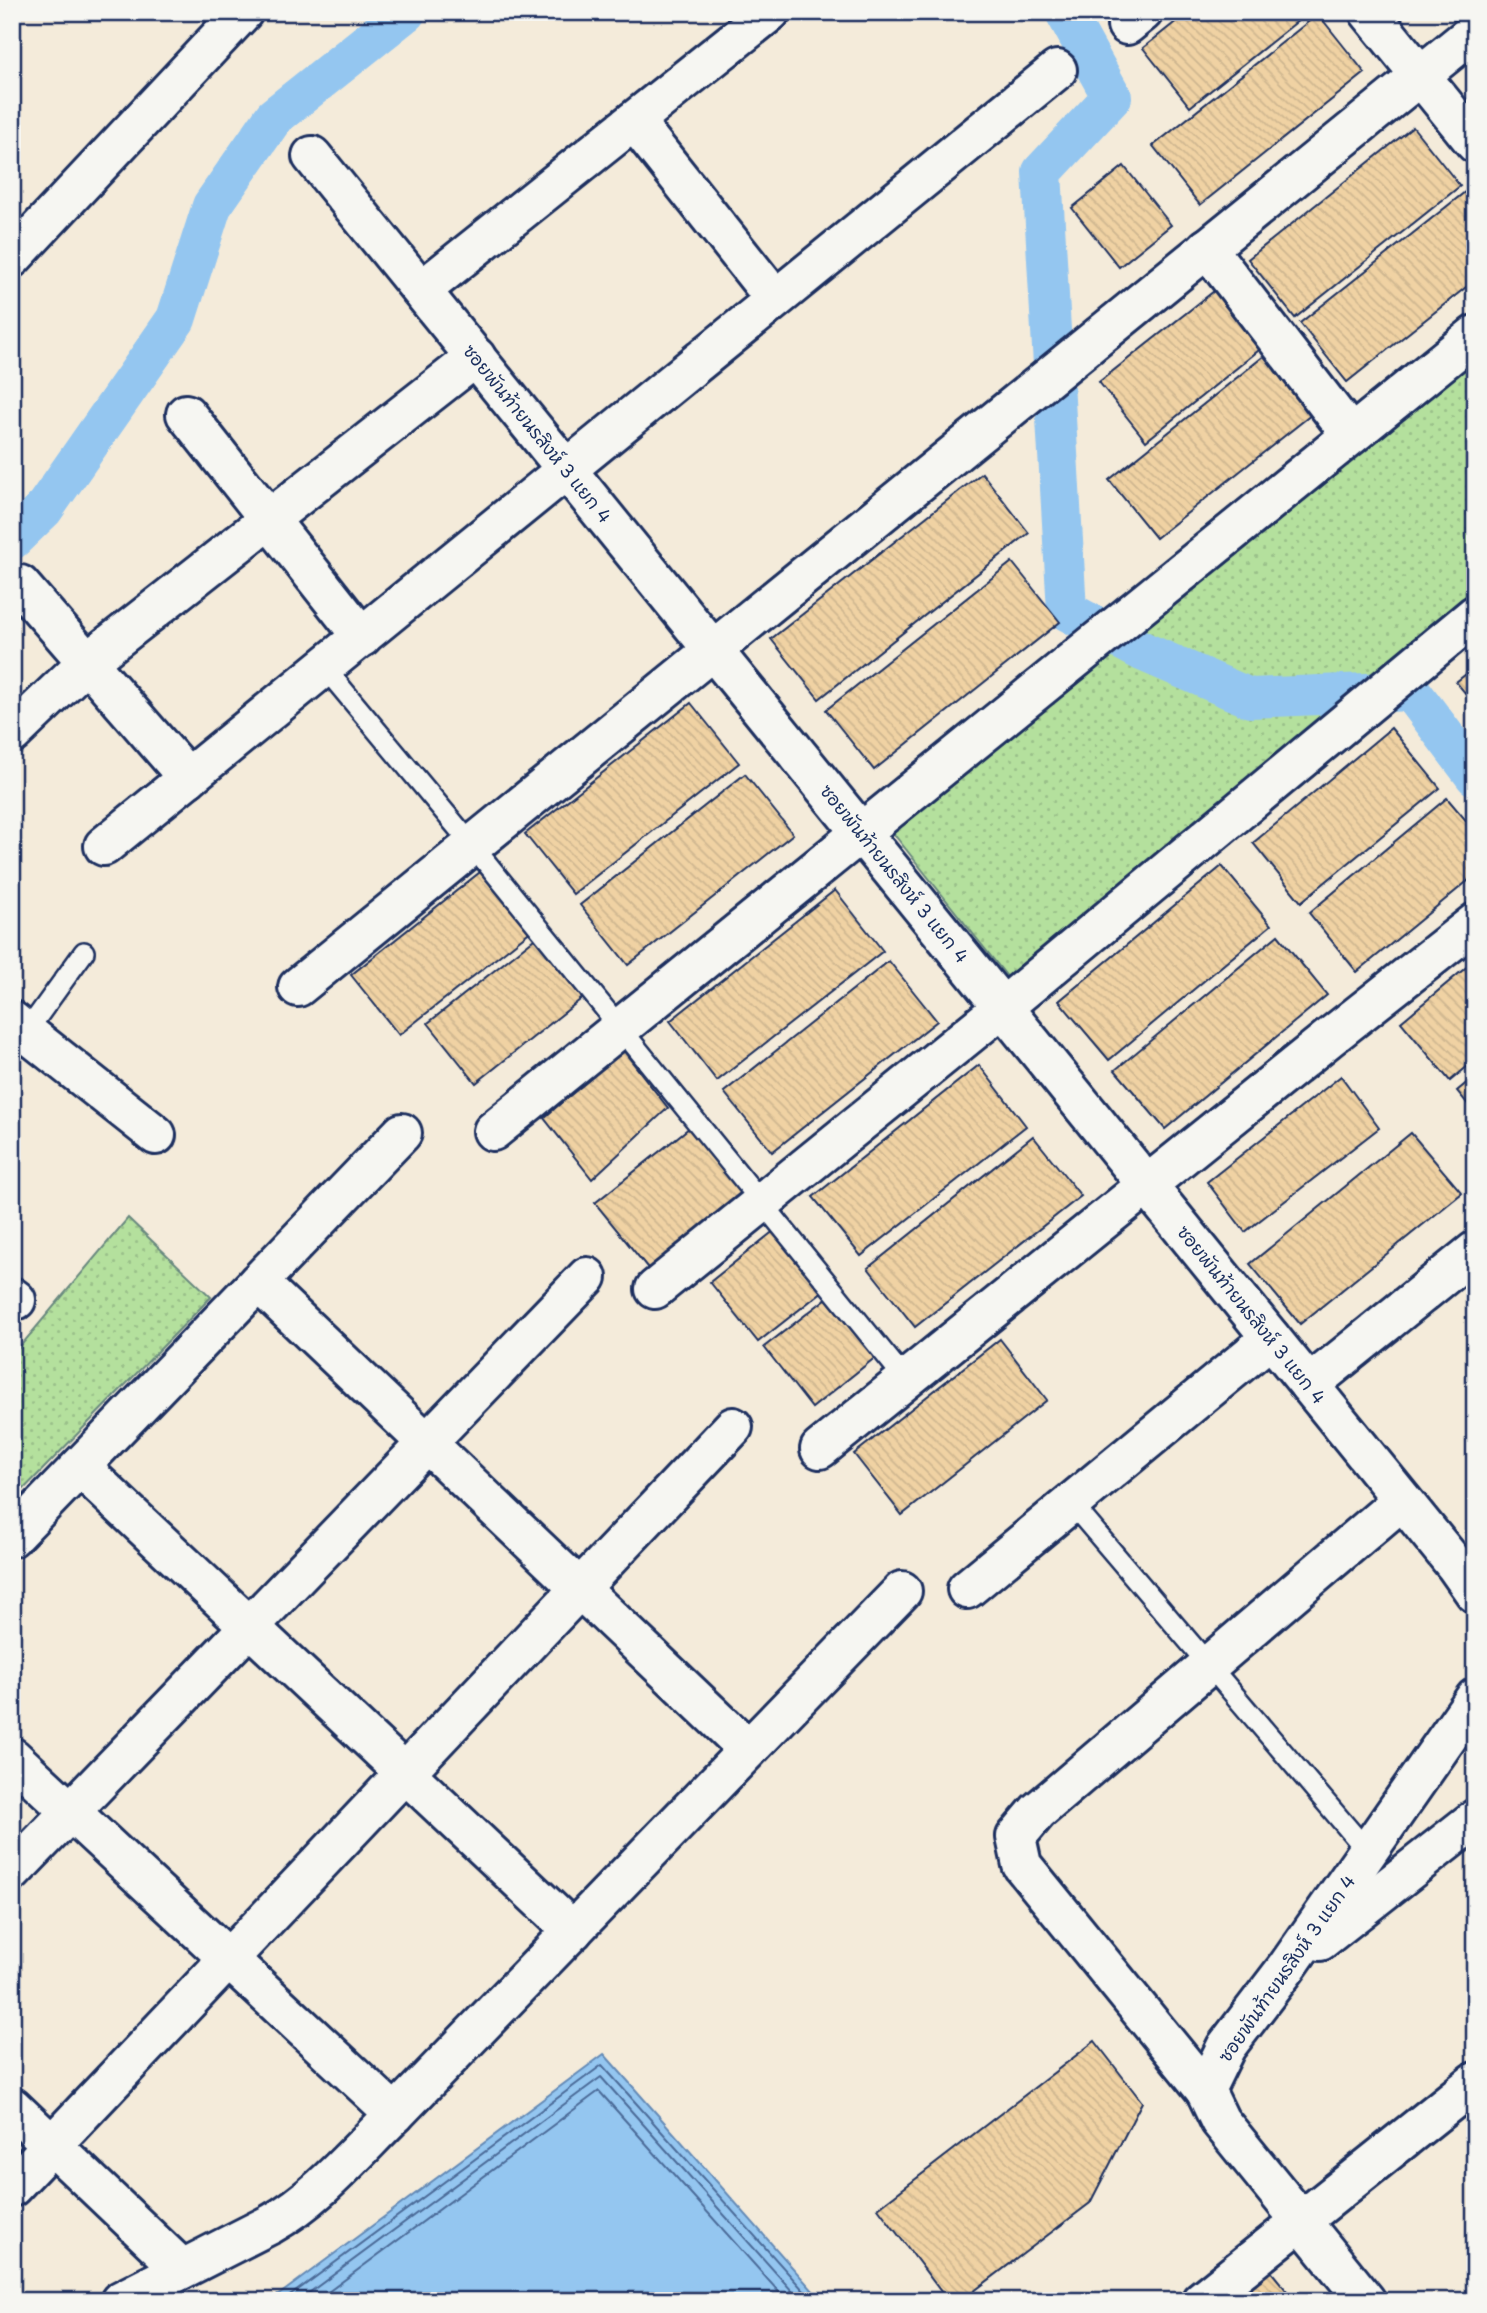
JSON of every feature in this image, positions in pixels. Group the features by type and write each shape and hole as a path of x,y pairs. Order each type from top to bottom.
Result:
{"street":[{"path":"12,258 243,12"},
{"path":"422,290 769,12"},
{"path":"1369,12 1475,143"},
{"path":"298,988 1475,31"},
{"path":"104,846 1058,70"},
{"path":"634,121 775,299"},
{"name":"ซอยพันท้ายนรสิงห์ 3 แยก 4","path":"312,156 1402,1500 1468,1570"},
{"path":"1207,248 1352,435"},
{"path":"494,1131 1475,335"},
{"path":"12,734 86,663 476,357"},
{"path":"186,414 362,637"},
{"path":"20,585 188,778"},
{"path":"655,1289 1003,1007 1475,615"},
{"path":"820,1449 1475,923"},
{"path":"17,1035 156,1135"},
{"path":"12,1537 402,1133"},
{"path":"1309,1385 1475,1251"},
{"path":"12,1872 587,1277"},
{"path":"258,1282 748,1749"},
{"path":"967,1589 1271,1338"},
{"path":"12,2187 733,1427"},
{"path":"80,1466 573,1931"},
{"path":"1366,2301 1220,2121 1205,2090 1022,1865 1016,1837 1038,1811 1402,1500"},
{"path":"120,2301 288,2214 314,2193 395,2114 902,1591"},
{"name":"ซอยพันท้ายนรสิงห์ 3 แยก 4","path":"1205,2090 1226,2047 1287,1967 1475,1698"},
{"path":"12,1757 395,2114"},
{"path":"1287,1967 1475,1819"},
{"path":"1201,2301 1475,2082"},
{"path":"12,2107 182,2270"}],"lane":[{"path":"324,667 906,1380"},
{"path":"17,1035 84,952"},
{"path":"1071,1503 1368,1852"}],"green space":[{"path":"1475,358 1475,606 1009,979 889,828"},
{"path":"128,1218 211,1297 12,1501 12,1356"}],"water":[{"path":"604,2054 822,2301 267,2301 280,2294"}],"building":[{"path":"1188,12 1309,12 1190,107 1143,48"},
{"path":"1318,14 1365,73 1200,205 1153,146"},
{"path":"1413,127 1460,186 1295,318 1248,259"},
{"path":"1124,166 1171,225 1119,267 1072,208"},
{"path":"1465,192 1475,204 1475,280 1347,382 1300,323"},
{"path":"1223,284 1269,342 1146,441 1099,382"},
{"path":"1274,348 1321,407 1156,538 1109,480"},
{"path":"982,473 1029,533 819,699 771,639"},
{"path":"1012,562 1060,622 874,770 826,710"},
{"path":"1475,667 1475,705 1456,682"},
{"path":"691,703 739,763 573,894 525,834"},
{"path":"1391,728 1440,788 1301,902 1253,843"},
{"path":"745,774 793,834 628,965 580,905"},
{"path":"1447,798 1475,831 1475,875 1357,972 1309,913"},
{"path":"494,861 542,922 399,1035 351,975"},
{"path":"1222,866 1271,925 1109,1060 1059,1001"},
{"path":"835,890 883,951 717,1081 670,1021"},
{"path":"548,928 595,988 476,1083 428,1023"},
{"path":"1278,935 1327,995 1165,1129 1115,1070"},
{"path":"1475,960 1475,1060 1450,1081 1401,1022"},
{"path":"889,961 937,1021 772,1152 724,1092"},
{"path":"622,1049 668,1108 592,1179 544,1118"},
{"path":"979,1065 1026,1126 861,1256 813,1197"},
{"path":"1341,1076 1379,1128 1245,1232 1207,1182"},
{"path":"1475,1076 1475,1113 1457,1091"},
{"path":"689,1128 744,1197 651,1272 595,1203"},
{"path":"1411,1133 1462,1193 1300,1324 1250,1264"},
{"path":"1033,1136 1081,1196 915,1327 868,1268"},
{"path":"785,1222 833,1283 758,1342 710,1282"},
{"path":"840,1288 887,1348 812,1408 764,1347"},
{"path":"1000,1339 1047,1400 902,1515 854,1454"},
{"path":"1095,2041 1142,2102 1090,2203 961,2301 948,2301 878,2208"},
{"path":"1269,2269 1295,2301 1230,2301"}],"waterway":[{"path":"12,540 43,510 176,319 212,206 274,117 406,12"},
{"path":"1065,12 1112,97 1042,172 1067,611 1144,652 1250,698 1411,691 1475,776"}]}
